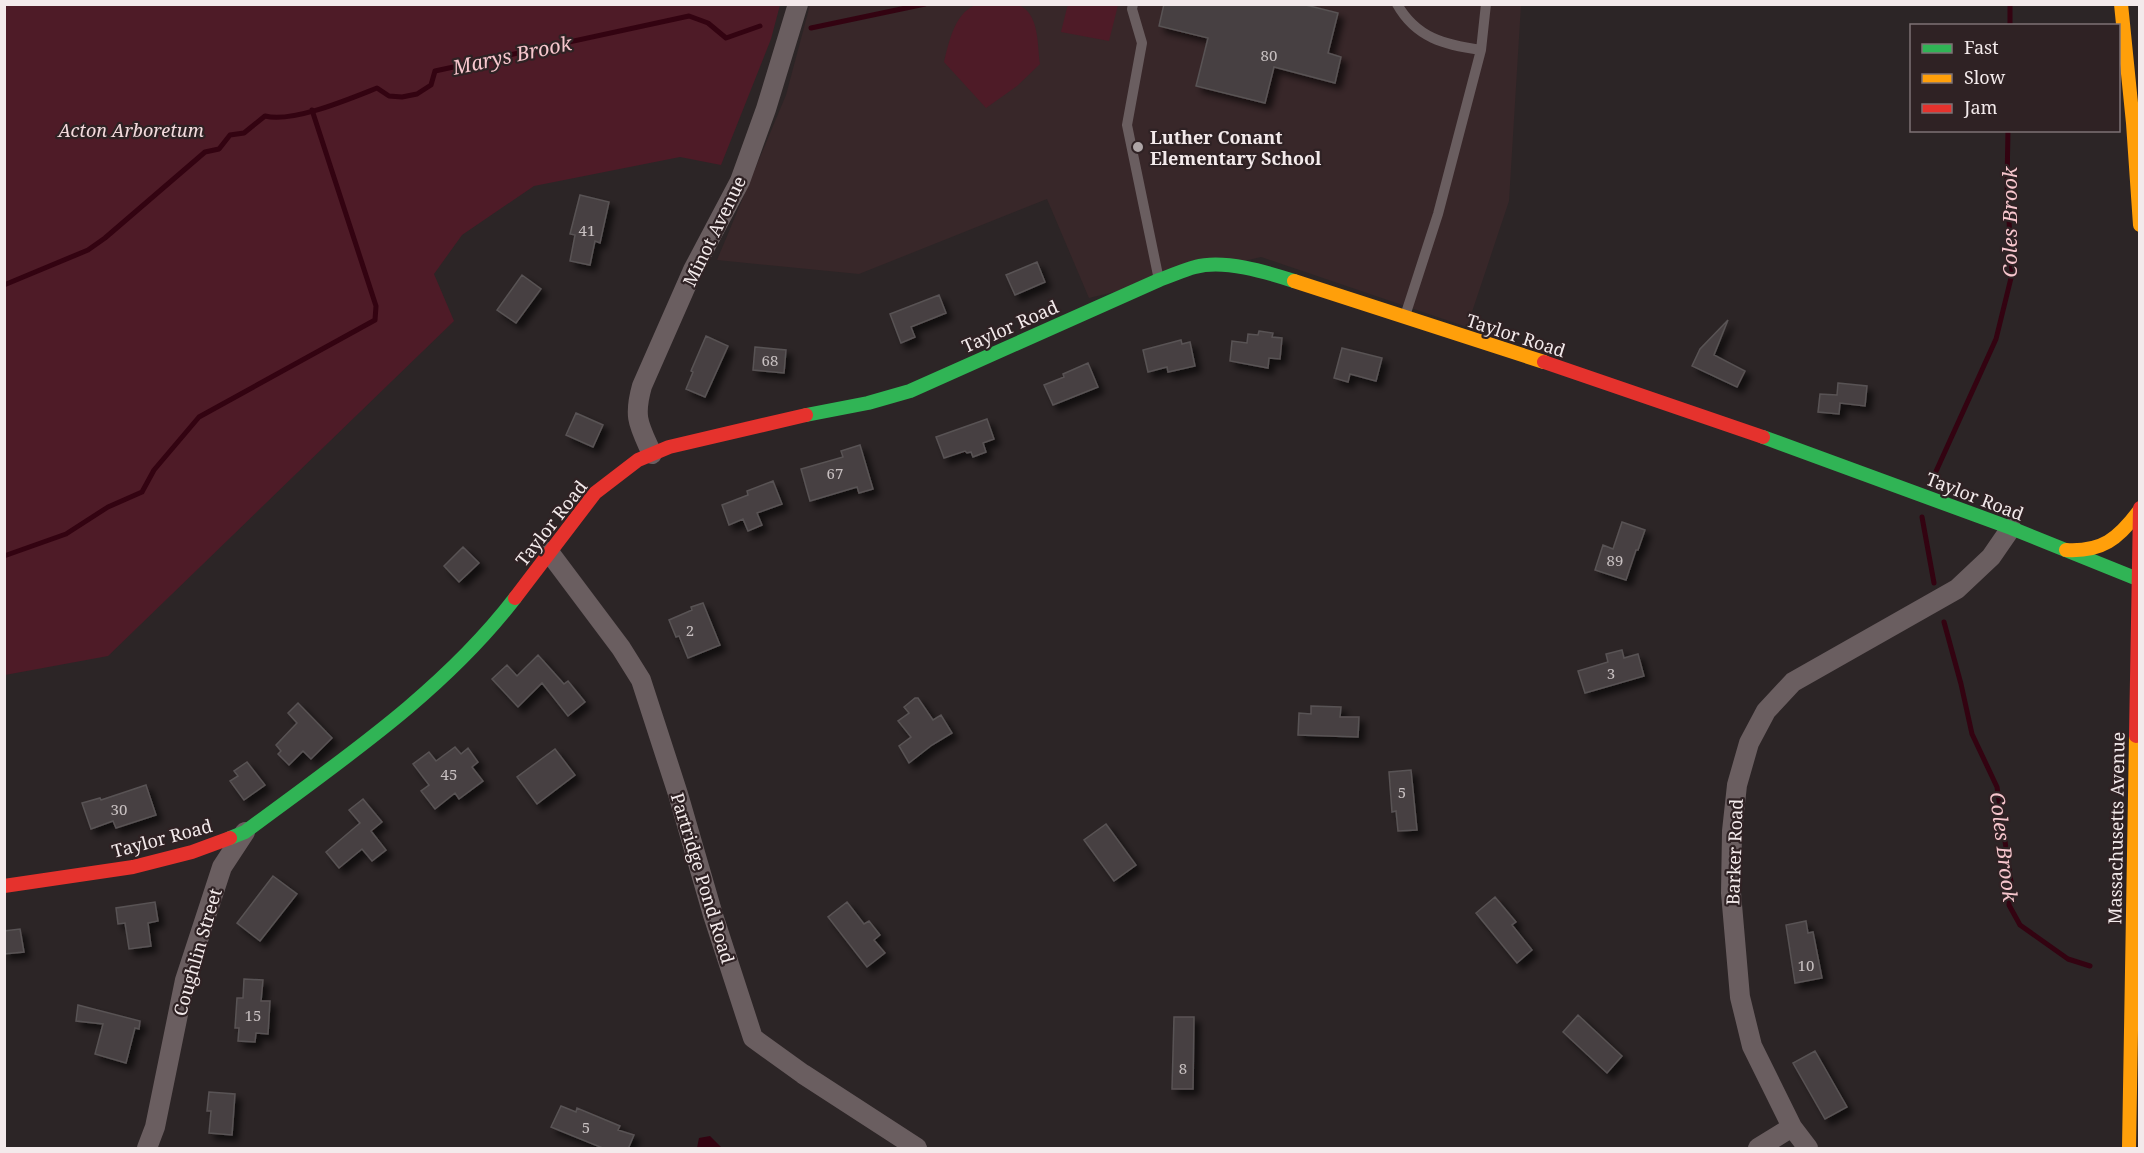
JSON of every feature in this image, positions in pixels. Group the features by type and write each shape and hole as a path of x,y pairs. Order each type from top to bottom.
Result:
{"main road":[{"path":"2121,4 2133,123 2139,225"},
{"name":"Taylor Road","path":"4,886 133,867 192,852 245,832 364,743 444,676 503,613 596,493 638,460 669,447 868,403 910,391 1159,280 1197,266 1219,265 1262,271 1723,422 2011,528 2139,580"},
{"path":"2066,550 2086,550 2109,543 2123,532 2139,509"},
{"name":"Massachusetts Avenue","path":"2129,1149 2139,509"}],"street":[{"name":"Minot Avenue","path":"652,454 639,423 637,405 642,386 693,270 740,181 766,109 798,4"},
{"name":"Barker Road","path":"1808,1149 1792,1127 1752,1046 1740,997 1731,893 1732,831 1737,785 1749,743 1766,711 1793,682 1957,589 1991,557 2011,528"},
{"name":"Partridge Pond Road","path":"549,552 621,648 641,680 678,794 712,915 753,1038 803,1074 918,1149"},
{"name":"Coughlin Street","path":"147,1149 155,1127 185,980 222,867 245,832"},
{"path":"1758,1149 1792,1127"}],"lane":[{"path":"1133,4 1132,9 1142,43 1127,125 1159,280"},
{"path":"1397,4 1403,15 1419,30 1440,43 1481,50"},
{"path":"1405,316 1438,214 1481,50 1486,4"}],"shaded area":[{"name":"Luther Conant Elementary School","path":"810,5 1521,5 1509,201 1467,327 1261,257 1089,298 1047,199 859,274 717,260 786,95"},
{"path":"710,1136 722,1148 697,1148 699,1138"}],"green space":[{"path":"989,3 1018,5 1025,9 1034,22 1040,64 1017,86 986,108 944,62 951,36 959,19 971,7"},
{"name":"Acton Arboretum","path":"5,4 780,5 771,39 721,165 680,157 534,186 462,235 434,274 454,321 108,656 5,675"},
{"path":"1068,4 1118,5 1109,41 1061,32"}],"building":[{"path":"1164,4 1302,4 1338,13 1328,53 1341,57 1335,83 1274,67 1265,103 1196,86 1208,38 1159,26"},
{"path":"580,195 609,202 600,243 595,241 590,265 570,261 575,235 570,234"},
{"path":"1037,262 1045,282 1015,295 1006,275"},
{"path":"522,275 541,289 516,323 497,310"},
{"path":"939,295 946,313 911,327 915,337 901,343 890,314"},
{"path":"1728,320 1714,355 1745,371 1737,387 1692,366 1700,349"},
{"path":"1259,331 1273,333 1272,337 1282,338 1280,359 1269,358 1268,368 1230,361 1232,341 1247,343 1248,334 1258,335"},
{"path":"706,336 728,346 705,397 686,389"},
{"path":"1181,340 1182,344 1190,342 1195,366 1168,372 1167,367 1148,372 1143,350"},
{"path":"755,347 786,350 784,373 753,370"},
{"path":"1342,348 1382,358 1376,381 1350,374 1348,382 1334,378"},
{"path":"1088,363 1098,387 1053,405 1044,385"},
{"path":"1838,383 1867,386 1865,406 1840,403 1839,414 1818,412 1820,394 1837,395"},
{"path":"576,413 603,425 593,447 566,435"},
{"path":"987,419 994,439 983,443 986,452 973,457 971,452 965,451 944,458 936,437"},
{"path":"860,445 873,489 859,493 857,487 810,501 801,469 843,457 841,451"},
{"path":"773,481 782,504 757,513 762,525 748,531 743,519 729,525 722,505 748,495 747,491"},
{"path":"1622,522 1645,530 1626,580 1595,570 1603,545 1613,549"},
{"path":"463,547 479,563 459,582 444,566"},
{"path":"703,603 720,645 688,658 669,620"},
{"path":"1622,650 1624,658 1638,654 1644,676 1585,693 1578,671 1608,662 1606,654"},
{"path":"538,655 564,684 568,681 585,702 568,716 542,683 518,707 492,679 507,665 517,676"},
{"path":"918,698 933,720 941,715 952,733 909,763 899,746 911,737 898,721 909,713 904,707"},
{"path":"298,703 332,738 311,759 303,751 289,765 278,754 281,751 276,745 297,723 288,713"},
{"path":"1311,706 1341,707 1340,717 1359,717 1358,737 1298,735 1299,713 1311,714"},
{"path":"455,747 461,754 468,748 478,762 472,767 483,781 459,799 455,793 435,809 421,791 429,785 413,764 429,752 436,761"},
{"path":"555,749 575,775 537,804 517,777"},
{"path":"247,762 265,785 244,800 230,781 238,776 234,771"},
{"path":"1411,770 1417,830 1398,831 1396,811 1392,812 1389,772"},
{"path":"146,785 156,815 116,828 113,821 91,829 82,803 100,798 101,800"},
{"path":"363,799 382,822 371,831 386,850 372,861 362,849 339,868 326,852 360,823 349,810"},
{"path":"1106,824 1136,865 1114,881 1084,840"},
{"path":"273,876 297,894 260,941 237,923"},
{"path":"1495,897 1516,922 1512,925 1532,950 1517,963 1476,913"},
{"path":"155,902 158,921 148,923 151,946 129,949 125,923 118,924 116,908"},
{"path":"847,902 864,924 869,921 880,935 874,940 885,953 867,967 828,917"},
{"path":"1806,921 1808,933 1813,932 1822,978 1795,983 1786,925"},
{"path":"20,929 24,952 4,954 4,931"},
{"path":"244,979 263,980 261,1001 270,1001 268,1034 256,1033 255,1042 238,1041 239,1028 235,1028 237,998 243,998"},
{"path":"78,1005 140,1021 139,1029 135,1028 126,1063 95,1054 103,1024 76,1021"},
{"path":"1578,1015 1622,1056 1607,1073 1563,1032"},
{"path":"1174,1017 1194,1017 1193,1089 1172,1089"},
{"path":"1815,1051 1847,1107 1825,1119 1793,1063"},
{"path":"209,1092 235,1094 232,1135 209,1133 211,1111 207,1111"},
{"path":"561,1106 576,1112 577,1108 620,1126 618,1130 634,1135 628,1149 605,1149 551,1127"}],"waterway":[{"name":"Marys Brook","path":"811,28 925,4"},
{"name":"Coles Brook","path":"2010,4 2010,24"},
{"name":"Marys Brook","path":"4,285 88,250 205,152 219,149 230,135 244,133 265,116 277,117 305,113 337,104 377,88 389,96 402,97 417,94 431,85 435,71 689,16 708,23 726,38 760,26"},
{"path":"4,556 66,534 108,507 142,492 154,470 199,417 375,320 376,306 312,110"},
{"name":"Coles Brook","path":"1933,478 1996,339 2012,274 2007,184 2008,132"},
{"name":"Coles Brook","path":"1922,517 1934,583"},
{"name":"Coles Brook","path":"1944,622 1972,734 1997,787 2011,882 2009,905 2020,925 2068,959 2090,966"}],"traffic: fast":[{"path":"806,415 868,403 910,391 1159,280 1195,267 1232,266 1294,281"},
{"path":"1763,437 2011,528 2140,580"},
{"path":"230,838 245,832 353,752 423,695 455,665 515,598"}],"traffic: slow":[{"path":"2121,4 2140,225"},
{"path":"1294,281 1544,362"},
{"path":"2066,550 2090,549 2108,542 2124,529 2139,511"},
{"path":"2129,1148 2136,736"}],"traffic: jam":[{"path":"1544,362 1763,437"},
{"path":"515,598 595,493 638,460 669,447 806,415"},
{"path":"2136,736 2140,508"},
{"path":"4,886 133,867 192,852 230,838"}],"place":[{"name":"Luther Conant Elementary School","path":"1138,147"}]}
